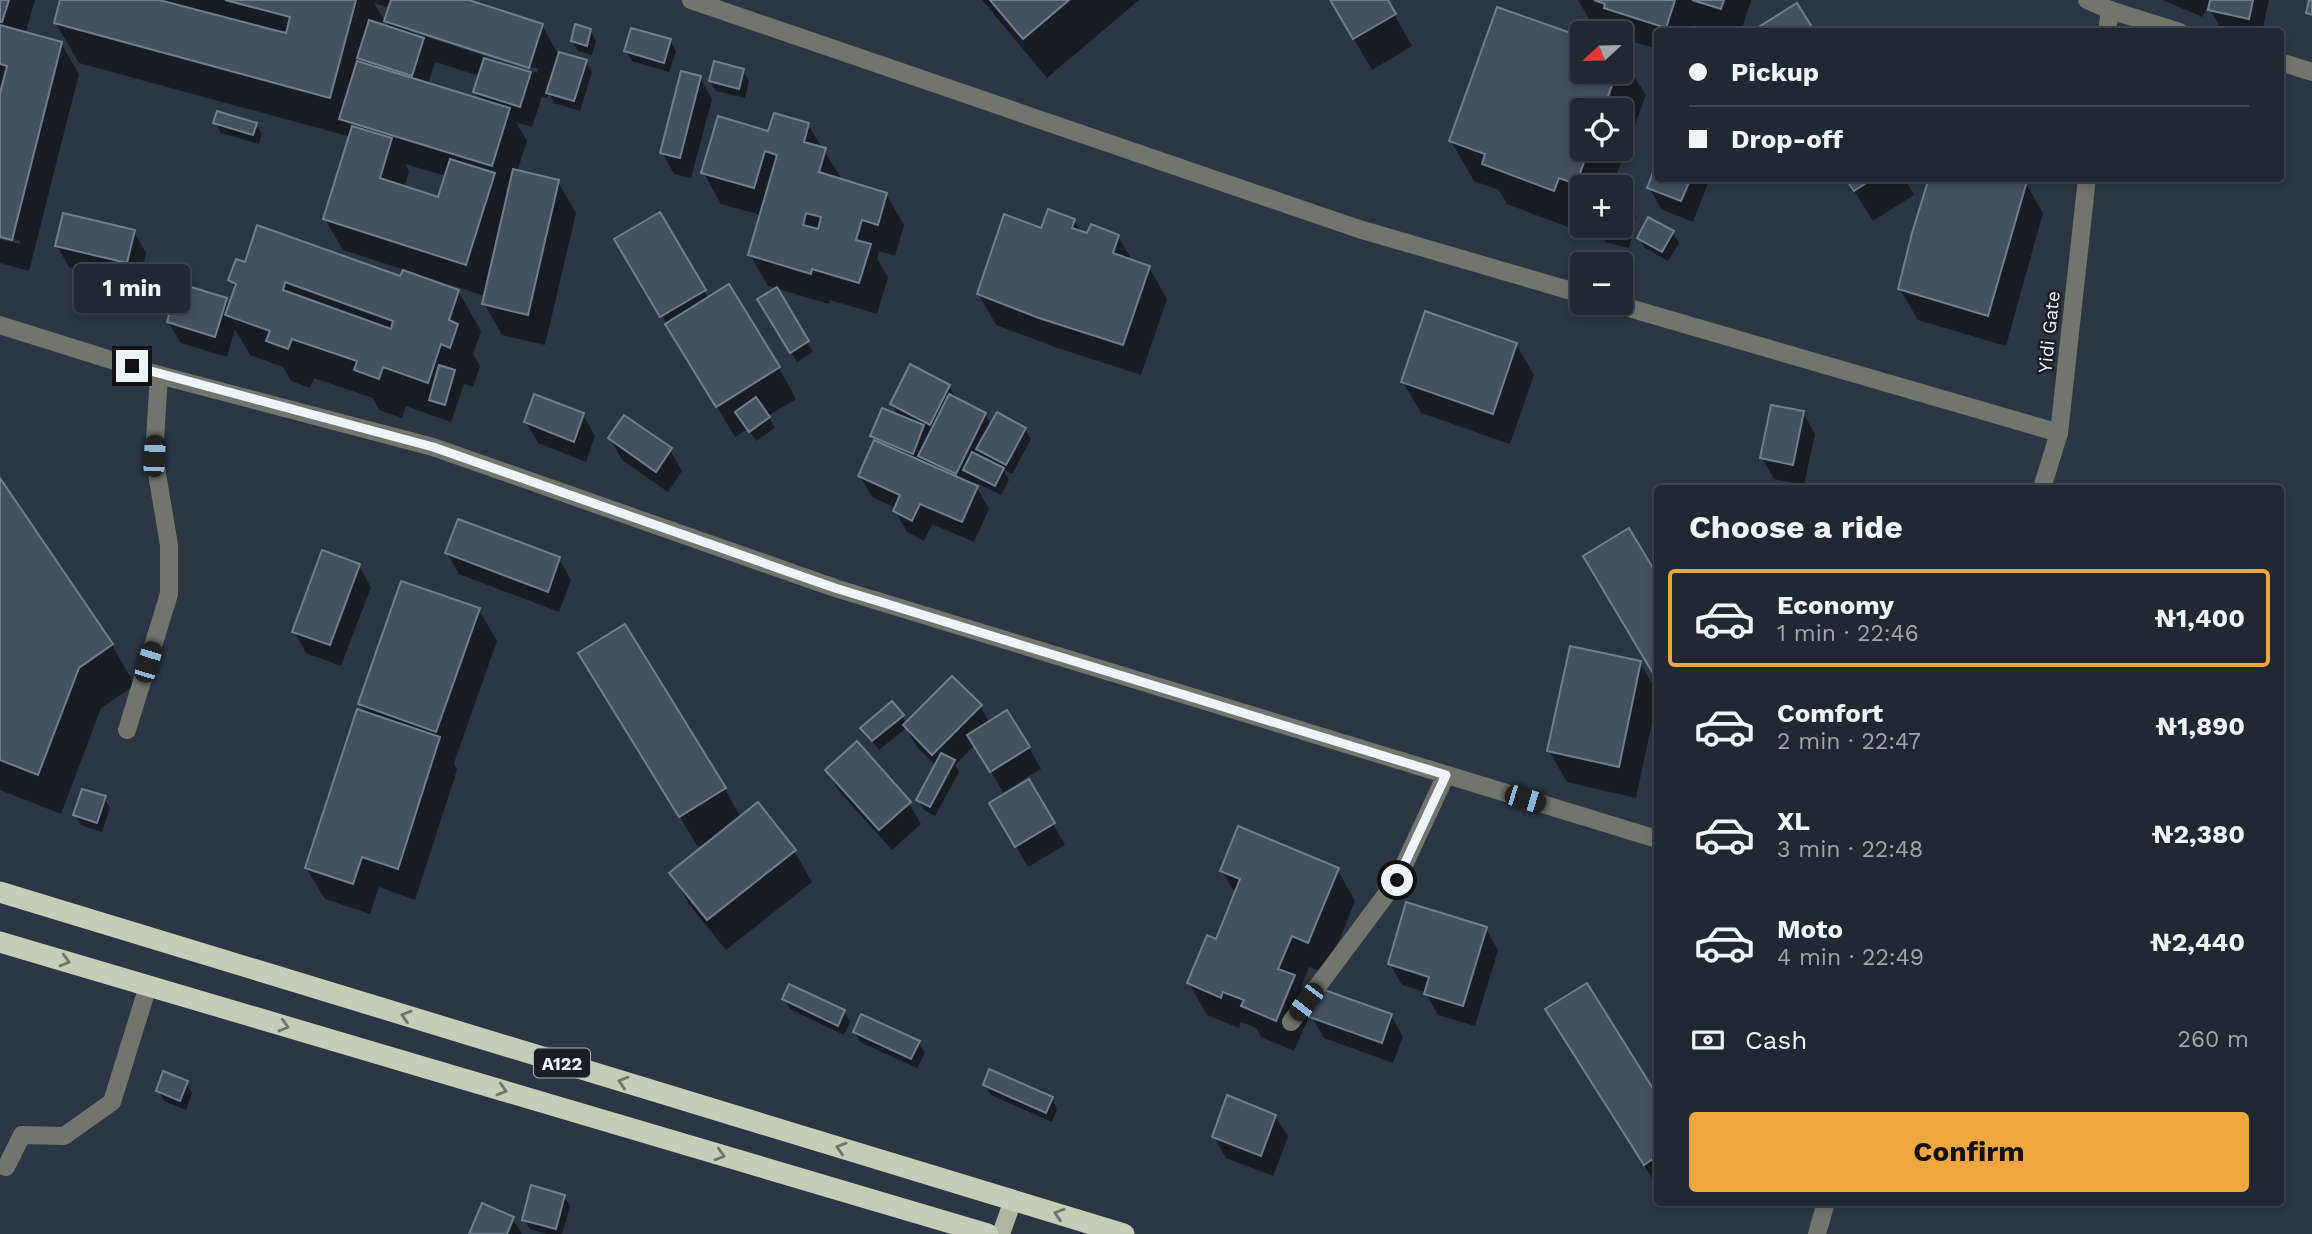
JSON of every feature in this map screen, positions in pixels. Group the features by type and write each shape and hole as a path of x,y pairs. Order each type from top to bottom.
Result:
{"highway":[{"name":"A122","path":"0,892 1124,1234"},
{"name":"A122","path":"0,942 988,1234"}],"main road":[{"path":"1001,1234 1013,1200"}],"street":[{"path":"691,0 1359,229 1570,291"},
{"path":"2087,0 2167,28"},
{"path":"2108,28 2110,10"},
{"path":"2284,63 2312,72"},
{"name":"Yidi Gate","path":"2043,485 2059,433 2087,182"},
{"path":"1633,309 2059,433"},
{"path":"0,325 159,375 433,447 835,588 1654,838"},
{"path":"127,730 169,594 169,545 154,456 159,375"},
{"path":"1291,1022 1397,880 1446,775"},
{"path":"6,1167 22,1135 64,1136 111,1102 148,986"},
{"path":"1817,1234 1825,1206"}],"building":[{"path":"0,0 9,0 2,22 0,22"},
{"path":"60,0 159,0 286,33 290,17 225,0 356,0 330,98 54,23"},
{"path":"391,0 469,0 543,24 529,68 384,21"},
{"path":"990,0 1069,0 1023,39"},
{"path":"1330,0 1388,0 1396,14 1353,39"},
{"path":"1594,0 1675,0 1666,28 1604,8 1605,4"},
{"path":"1692,0 1724,0 1721,9"},
{"path":"2210,0 2253,0 2249,19 2208,10"},
{"path":"2309,0 2312,0 2312,15 2306,13"},
{"path":"1797,3 1813,28 1757,28"},
{"path":"1497,7 1570,33 1570,84 1613,84 1607,98 1570,98 1570,161 1585,161 1579,175 1570,175 1570,182 1559,178 1554,191 1482,164 1485,154 1449,141"},
{"path":"369,20 424,38 412,76 357,58"},
{"path":"575,24 591,29 587,46 571,41"},
{"path":"0,25 62,42 12,240 0,237 0,93 7,66 0,64"},
{"path":"631,28 671,39 664,63 624,51"},
{"path":"559,52 587,60 574,101 546,93"},
{"path":"484,58 531,72 520,107 473,92"},
{"path":"357,61 510,108 492,166 339,119"},
{"path":"714,61 744,69 739,89 709,81"},
{"path":"681,71 701,76 680,158 660,153"},
{"path":"217,111 257,123 253,135 213,123"},
{"path":"774,113 809,123 804,142 826,148 819,172 887,193 878,225 862,220 856,240 871,244 859,283 812,269 811,274 748,255 777,155 765,151 754,188 701,173 718,116 768,131","holes":["806,213 821,217 818,229 803,225"]},
{"path":"352,126 392,138 380,178 438,197 450,159 495,173 466,265 323,219"},
{"path":"513,169 559,180 528,315 482,304"},
{"path":"1654,170 1654,182 1689,182 1681,201 1647,188"},
{"path":"1848,182 1868,182 1854,191"},
{"path":"1928,182 2027,182 1988,316 1898,289"},
{"path":"1048,209 1075,219 1072,228 1087,233 1091,224 1119,235 1113,253 1150,266 1123,345 1039,318 977,294 1004,214 1041,228"},
{"path":"660,212 706,290 660,317 614,239"},
{"path":"63,213 135,230 127,263 55,246"},
{"path":"1648,217 1674,231 1662,252 1637,238"},
{"path":"257,225 400,276 403,270 459,290 449,320 458,324 450,348 441,344 428,383 383,367 379,379 354,370 357,361 292,339 288,349 266,341 270,331 225,315 236,284 228,280 236,259 245,262","holes":["285,282 393,321 391,329 283,290"]},
{"path":"178,283 227,298 215,337 167,322"},
{"path":"729,284 780,367 716,407 665,324"},
{"path":"777,287 809,341 790,353 757,299"},
{"path":"1425,311 1517,343 1493,414 1401,382"},
{"path":"910,364 950,385 930,425 890,404"},
{"path":"439,365 455,370 445,405 429,400"},
{"path":"534,394 584,413 574,442 524,422"},
{"path":"949,394 986,413 956,474 918,456"},
{"path":"756,397 770,417 749,432 735,412"},
{"path":"1771,405 1804,411 1793,465 1760,458"},
{"path":"882,408 924,425 913,454 870,436"},
{"path":"997,412 1026,428 1006,465 976,449"},
{"path":"624,415 672,448 656,472 608,438"},
{"path":"874,440 978,486 962,522 920,504 912,521 893,511 900,495 858,476"},
{"path":"972,452 1004,468 995,486 963,470"},
{"path":"0,478 113,644 79,668 38,775 0,760"},
{"path":"458,519 560,557 548,592 445,553"},
{"path":"1629,528 1654,570 1654,675 1583,556"},
{"path":"322,550 360,564 330,645 292,632"},
{"path":"401,581 480,608 436,732 358,704"},
{"path":"625,624 726,788 679,817 578,653"},
{"path":"1570,646 1641,661 1619,767 1547,751"},
{"path":"952,676 982,705 932,755 903,725"},
{"path":"892,701 904,715 872,741 860,728"},
{"path":"357,709 440,737 398,869 362,857 353,884 305,868"},
{"path":"1007,710 1030,747 990,772 967,735"},
{"path":"857,741 911,802 879,830 825,770"},
{"path":"941,753 955,760 930,807 916,800"},
{"path":"1029,779 1055,823 1015,847 989,803"},
{"path":"82,789 106,796 97,823 73,815"},
{"path":"758,802 796,850 707,920 669,873"},
{"path":"1238,826 1339,868 1308,943 1292,936 1278,969 1295,975 1276,1021 1241,1006 1244,1000 1223,992 1221,998 1187,983 1207,935 1216,939 1240,879 1220,871"},
{"path":"1406,902 1487,927 1463,1006 1424,994 1429,977 1388,964"},
{"path":"1587,983 1654,1090 1654,1158 1644,1165 1545,1009"},
{"path":"789,984 845,1010 838,1026 782,999"},
{"path":"1319,988 1392,1014 1382,1043 1309,1017"},
{"path":"861,1014 920,1041 911,1059 853,1032"},
{"path":"989,1069 1053,1097 1046,1113 983,1085"},
{"path":"163,1071 188,1081 180,1101 156,1091"},
{"path":"1227,1095 1276,1115 1261,1156 1212,1137"},
{"path":"531,1185 565,1195 556,1229 522,1220"},
{"path":"482,1203 514,1217 507,1234 469,1234"}],"route":[{"path":"132,366 433,447 835,588 1446,775 1397,880"}]}
